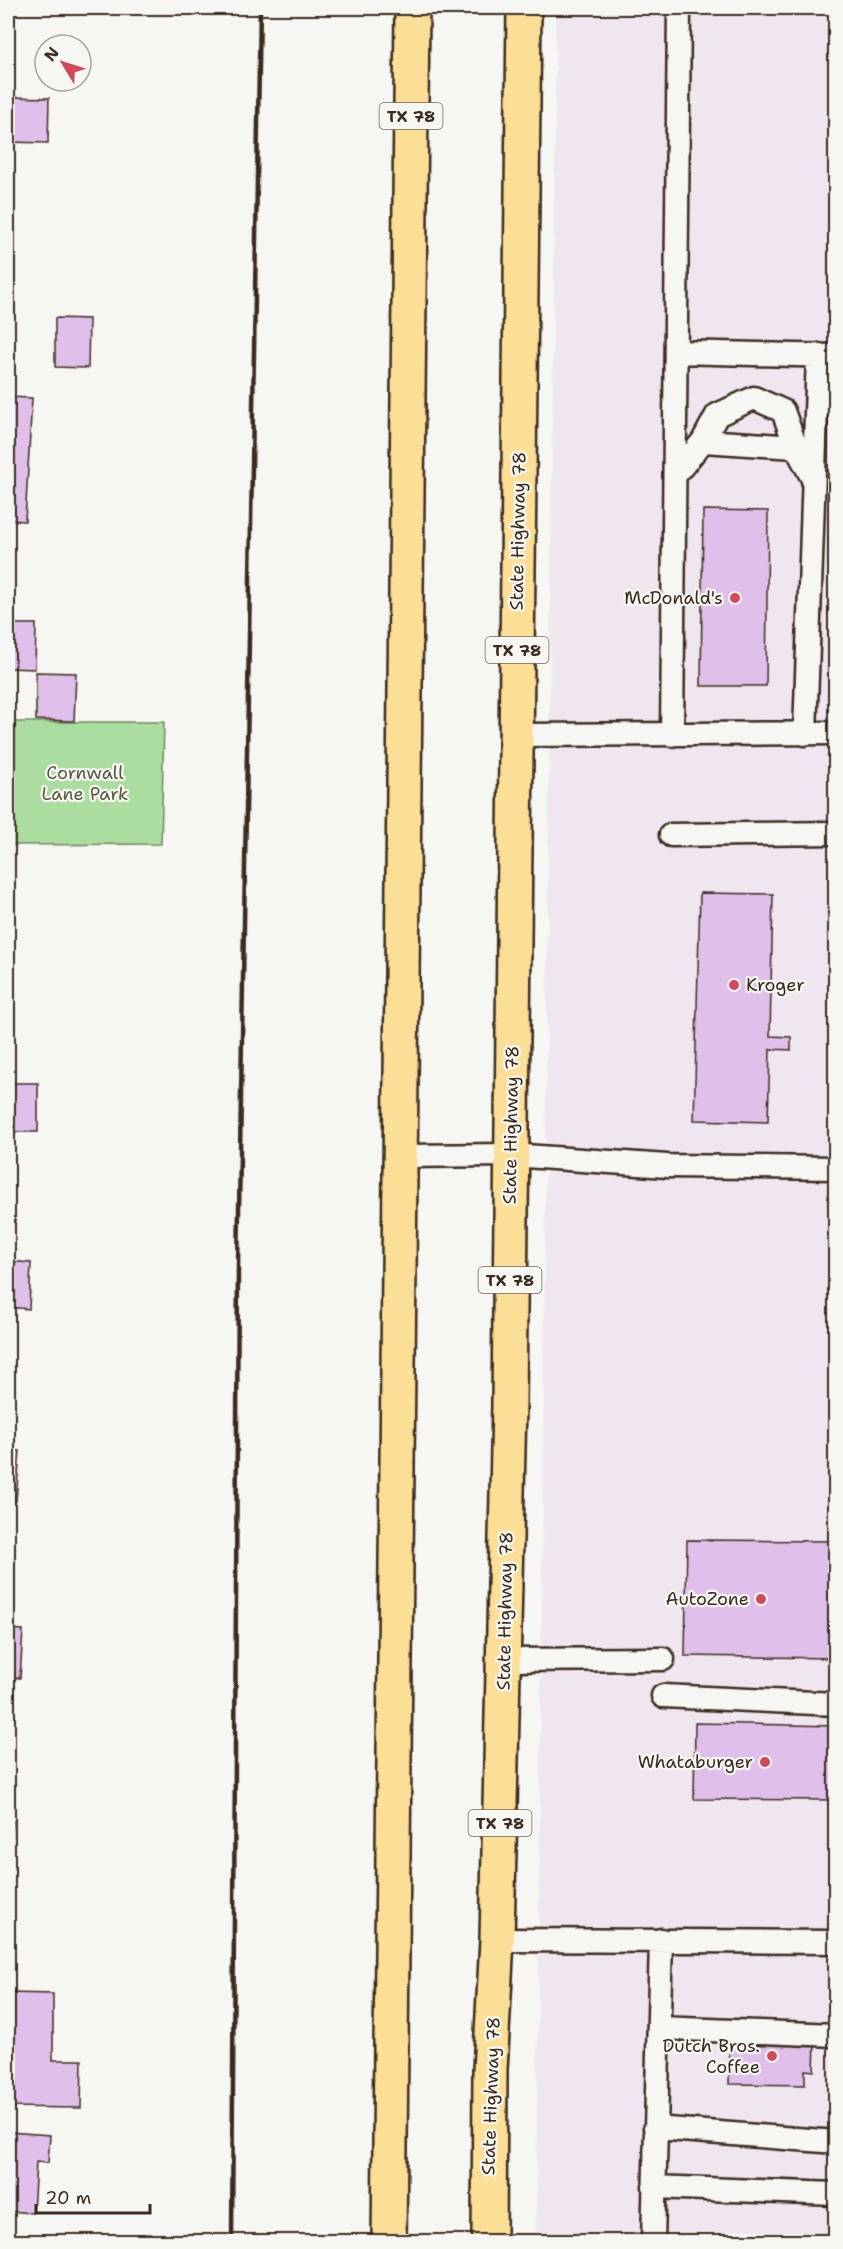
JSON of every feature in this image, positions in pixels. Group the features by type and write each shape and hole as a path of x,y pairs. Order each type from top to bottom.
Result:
{"main road":[{"name":"TX 78","path":"389,2241 412,8"},
{"name":"State Highway 78","path":"489,2241 490,2070 504,1659 524,8"}],"lane":[{"path":"672,735 679,8"},
{"path":"676,352 827,355 814,480 805,734"},
{"path":"675,475 703,441 717,415 754,398 783,411 796,447 814,480"},
{"path":"703,441 796,447"},
{"path":"516,735 836,734"},
{"path":"671,835 836,833"},
{"path":"399,1156 511,1155 667,1166 836,1168"},
{"path":"504,1659 663,1659"},
{"path":"663,1696 836,1704"},
{"path":"496,1940 836,1941"},
{"path":"653,2241 661,1940"},
{"path":"659,2028 836,2035"},
{"path":"656,2128 836,2142"},
{"path":"654,2187 836,2194"}],"shaded area":[{"path":"556,8 835,8 835,2241 536,2241"}],"green space":[{"name":"Cornwall Lane Park","path":"8,722 164,722 161,844 8,845"}],"building":[{"path":"8,41 12,41 11,97 49,98 48,143 8,142"},
{"path":"8,252 14,252 8,333"},
{"path":"55,318 89,319 88,368 55,367"},
{"path":"8,397 32,398 25,521 8,520"},
{"name":"McDonald's","path":"703,510 768,511 766,686 701,686"},
{"path":"8,624 36,624 35,669 8,668"},
{"path":"36,672 76,673 74,721 36,720"},
{"name":"Kroger","path":"700,893 773,894 770,1036 791,1037 791,1050 770,1049 768,1122 694,1120"},
{"path":"8,1083 38,1083 38,1132 8,1132"},
{"path":"8,1261 31,1263 29,1309 8,1307"},
{"path":"8,1450 20,1451 16,1501 8,1501"},
{"name":"AutoZone","path":"687,1540 836,1541 836,1658 685,1656"},
{"path":"8,1629 23,1630 20,1678 8,1677"},
{"name":"Whataburger","path":"695,1723 836,1726 836,1800 694,1799"},
{"path":"8,1820 13,1821 8,1880"},
{"path":"8,1993 53,1994 53,2060 82,2060 81,2108 8,2107"},
{"name":"Dutch Bros. Coffee","path":"730,2039 815,2041 814,2071 805,2070 805,2085 729,2084"},
{"path":"8,2132 50,2135 48,2163 36,2162 33,2213 8,2211"}],"railway":[{"path":"232,2242 238,1267 260,8"}],"place":[{"name":"McDonald's","path":"735,598"},
{"name":"Kroger","path":"734,985"},
{"name":"AutoZone","path":"761,1599"},
{"name":"Whataburger","path":"765,1762"},
{"name":"Dutch Bros. Coffee","path":"772,2056"}]}
